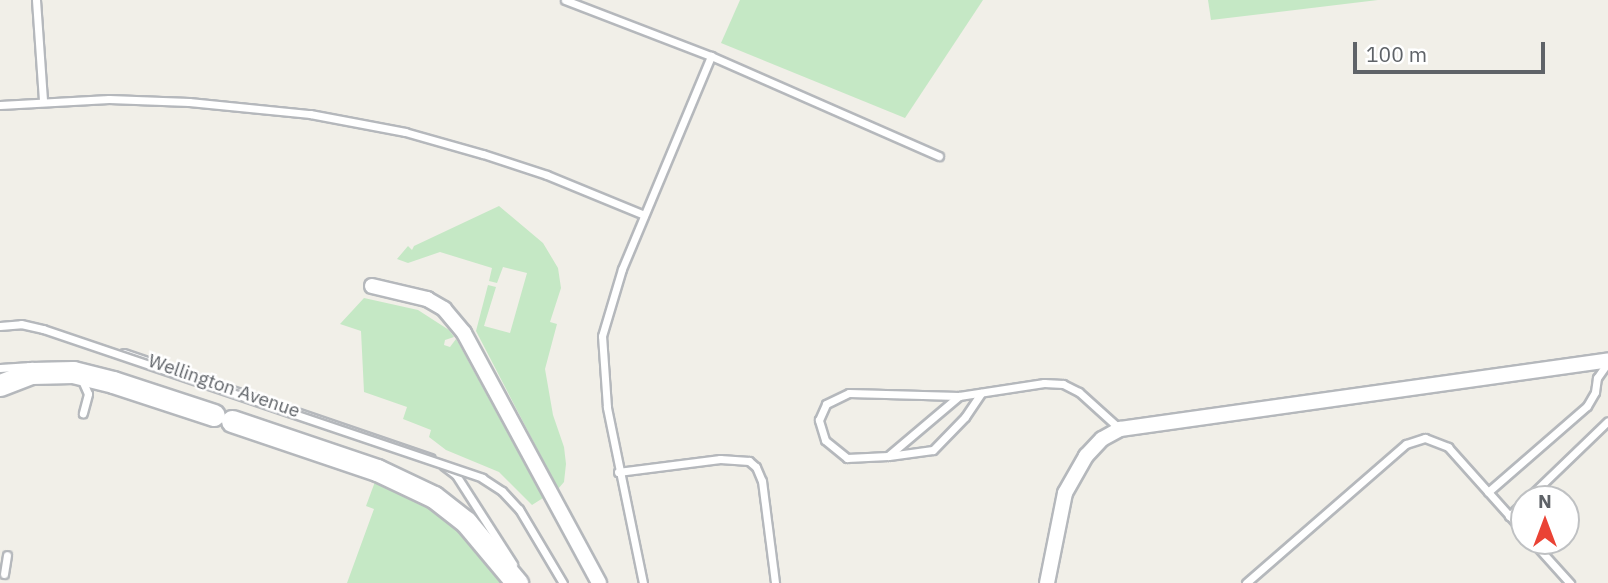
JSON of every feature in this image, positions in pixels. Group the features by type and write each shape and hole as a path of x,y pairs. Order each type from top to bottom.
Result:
{"main road":[{"name":"Wellington Avenue","path":"0,385 32,373 72,372 96,377 377,470 435,497 466,522 520,583"}],"street":[{"path":"372,286 427,299 444,309 464,333 599,583"},
{"path":"1047,583 1065,493 1086,456 1102,439 1120,429 1608,361"}],"lane":[{"path":"37,0 43,100"},
{"path":"565,0 711,56 939,156"},
{"path":"643,583 618,472 607,407 602,336 622,269 711,56"},
{"path":"0,105 43,100 189,102 267,107 351,121 482,154 547,175 644,215"},
{"name":"Wellington Avenue","path":"0,327 21,322 41,325 433,459 456,475 508,554 520,583"},
{"name":"Wellington Avenue","path":"0,327 21,324 43,329 482,478 519,509 563,583"},
{"path":"1488,492 1587,406 1595,392 1597,377 1608,361"},
{"path":"0,368 54,367 96,377"},
{"path":"72,372 80,377 87,390 83,413"},
{"path":"981,393 965,417 933,450 847,458 825,440 819,420 826,404 849,393 959,396 1044,383 1063,384 1079,392 1120,429"},
{"path":"888,456 959,396"},
{"path":"1542,485 1608,421"},
{"path":"1246,583 1406,444 1425,438 1448,447 1509,516"},
{"path":"618,472 720,459 749,461 756,467 762,481 775,583"},
{"path":"4,575 7,555"},
{"path":"1545,555 1570,583"}],"green space":[{"path":"740,0 983,0 905,118 721,43"},
{"path":"1208,0 1378,0 1211,20"},
{"path":"499,206 543,243 558,268 561,288 550,322 557,324 545,369 553,415 564,447 566,464 564,482 558,489 476,331 488,285 496,287 484,326 510,333 527,273 503,267 497,283 489,281 492,268 440,252 408,263 397,259 408,246 412,250 414,246"},
{"path":"364,298 418,310 449,330 454,337 445,340 444,345 450,347 456,339 458,342 543,498 532,505 499,472 446,450 429,437 431,430 403,419 407,407 364,392 361,331 340,324"},
{"path":"376,479 435,504 510,583 347,583 374,509 366,506"}]}
